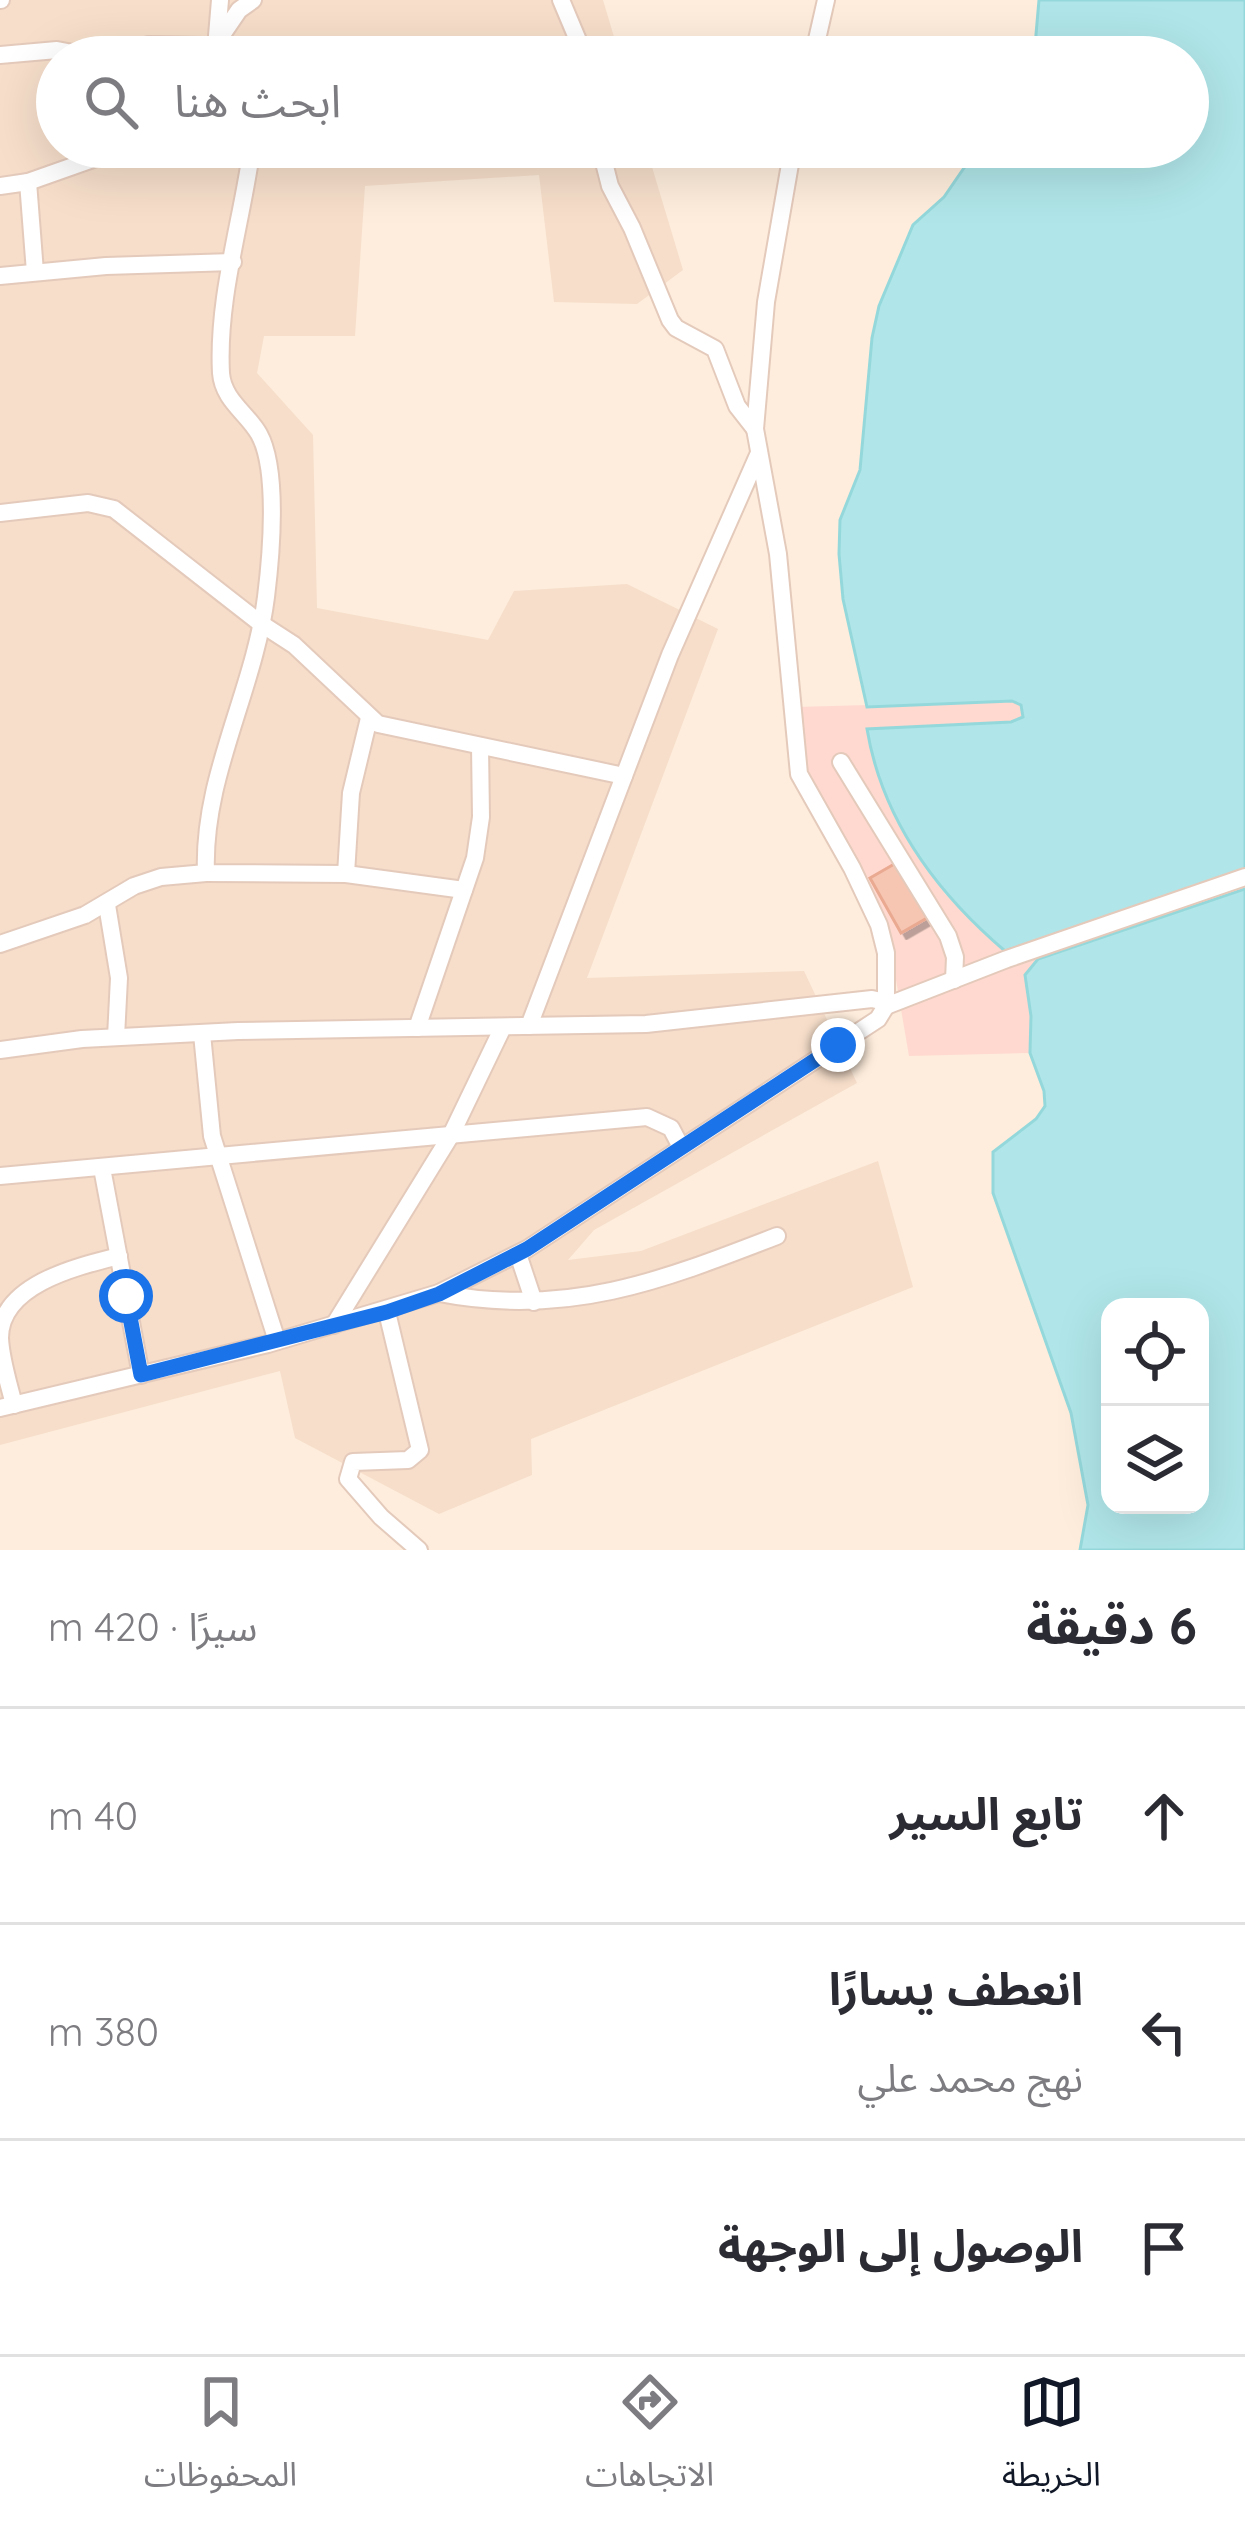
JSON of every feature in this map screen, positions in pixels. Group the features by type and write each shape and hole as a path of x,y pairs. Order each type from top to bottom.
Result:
{"street":[{"path":"215,36 220,0"},
{"path":"222,36 239,10 254,0"},
{"path":"561,0 576,36"},
{"path":"818,36 826,0"},
{"path":"0,56 36,51"},
{"path":"0,186 68,168"},
{"path":"206,873 206,823 266,599 270,475 259,434 221,378 224,307 249,168"},
{"path":"605,168 670,320 676,328 712,345 737,406 755,428"},
{"path":"118,1256 43,1280 15,1305 0,1338 7,1406 277,1341 439,1294 518,1254 878,1019 886,1004 886,953 879,925 853,868 799,774 778,554 755,428 766,302 789,168"},
{"path":"28,182 35,272"},
{"path":"0,276 146,263 233,262"},
{"path":"529,1026 670,655 759,452"},
{"path":"0,513 103,505 294,645 369,718 394,730 624,776"},
{"path":"346,874 351,793 369,718"},
{"path":"417,1028 476,857 480,746"},
{"path":"841,761 948,936 956,957 954,980"},
{"path":"0,938 107,904 147,881 206,873 346,874 464,890"},
{"path":"0,1050 116,1037 646,1024 872,998 886,1004 1245,878"},
{"path":"107,904 118,978 116,1037"},
{"path":"334,1325 451,1135 502,1027"},
{"path":"202,1034 208,1114 218,1159 277,1341"},
{"path":"0,1176 646,1117 671,1128 680,1147"},
{"path":"103,1168 141,1375"},
{"path":"439,1294 496,1303 618,1292 664,1280 778,1236"},
{"path":"518,1254 534,1302"},
{"path":"387,1312 420,1450 408,1460 353,1462 348,1479 419,1550"}],"shaded area":[{"path":"0,0 603,0 614,36 36,36 36,168 652,168 683,270 637,304 554,302 539,175 365,186 355,336 264,336 257,373 313,435 317,608 488,640 514,591 627,584 718,629 587,978 804,971 857,1083 594,1230 568,1260 641,1251 878,1161 913,1287 531,1439 532,1475 439,1514 295,1438 280,1371 0,1445"},
{"path":"1012,701 1021,705 1023,717 1011,722 868,729 945,894 1005,950 1245,869 1245,889 1038,959 1025,975 1030,1053 909,1056 888,933 802,774 796,707"}],"water":[{"path":"1039,0 1245,0 1245,869 1005,951 957,904 916,852 885,794 867,729 1011,722 1023,717 1021,705 1012,701 867,707 843,599 840,520 860,470 879,306 913,225 944,197 964,168 1209,168 1209,36 1036,36"},
{"path":"1245,889 1245,1550 1080,1550 1088,1505 1071,1413 993,1193 993,1152 1036,1119 1045,1106 1030,1053 1025,975 1038,959"}],"building":[{"path":"896,863 927,918 901,933 870,878"}],"route":[{"path":"126,1296 141,1375 387,1312 439,1294 527,1249 838,1045"}]}
